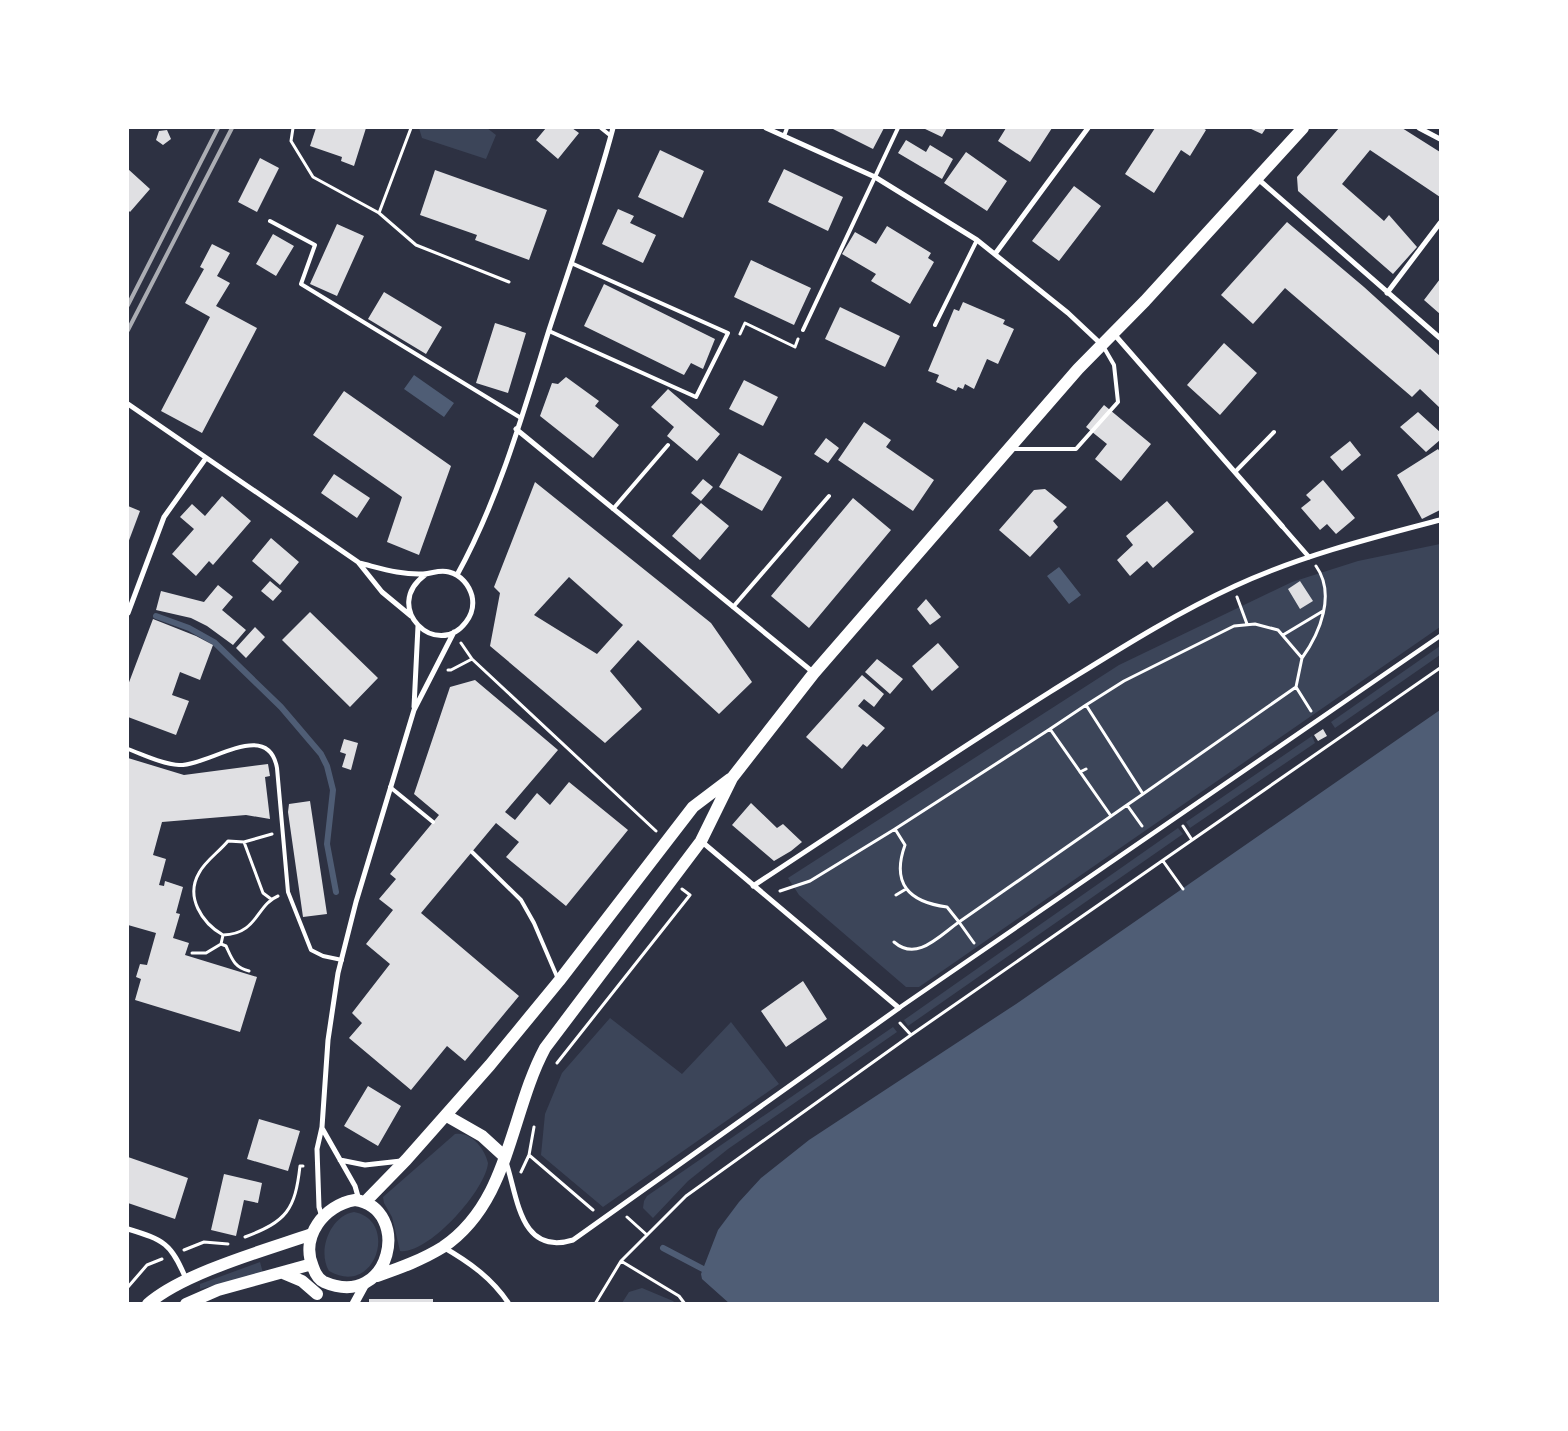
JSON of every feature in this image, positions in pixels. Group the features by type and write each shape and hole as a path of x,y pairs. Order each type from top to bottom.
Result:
{"main road":[{"path":"732,778 693,807 559,981 447,1116 406,1160 363,1201 339,1204 322,1218 312,1234 309,1250 312,1264 320,1280 347,1287 371,1279 405,1266 442,1247 468,1226 485,1202 505,1157 533,1070 546,1048 701,841 732,778 814,673 1078,369 1102,346 1303,128"},
{"path":"447,1116 482,1136 505,1157"},
{"path":"363,1201 378,1212 388,1233 386,1257 371,1279"},
{"path":"148,1304 159,1294 187,1281 312,1234"},
{"path":"186,1304 218,1290 312,1264"},
{"path":"283,1272 302,1281 317,1299"}],"street":[{"path":"456,575 470,552 493,497 521,418 613,128"},
{"path":"766,128 875,177 977,240 1068,313 1102,346"},
{"path":"995,254 1088,128"},
{"path":"1419,128 1440,139"},
{"path":"1257,179 1440,338"},
{"path":"1387,293 1440,223"},
{"path":"1113,334 1309,557"},
{"path":"128,404 358,562 382,592 411,616 418,626 431,634 439,635 454,632 462,627 472,609 470,590 456,575 441,571 425,575 392,571 358,562"},
{"path":"516,429 814,673"},
{"path":"128,613 164,517 206,458"},
{"path":"754,886 1131,642 1234,586 1309,557 1363,540 1440,520"},
{"path":"411,616 409,608 410,592 414,585 425,575"},
{"path":"414,710 418,626"},
{"path":"322,1218 319,1207 316,1166 317,1149 322,1127 328,1040 342,960 356,902 414,710 454,632"},
{"path":"505,1157 527,1229 538,1238 548,1242 566,1242 578,1237 898,1008 982,953 1440,636"},
{"path":"701,841 898,1008"},
{"path":"322,1127 363,1201"},
{"path":"340,1160 365,1165 406,1160"},
{"path":"128,1229 154,1237 165,1243 174,1254 187,1281"},
{"path":"442,1247 471,1263 509,1304"},
{"path":"354,1304 371,1279"},
{"path":"317,1299 320,1280"}],"lane":[{"path":"601,128 611,136"},
{"path":"784,136 787,128"},
{"path":"803,330 898,128"},
{"path":"270,221 315,245 301,284 521,418"},
{"path":"936,325 977,240"},
{"path":"549,331 696,397 728,333 571,263"},
{"path":"1010,449 1076,448 1118,402 1114,365 1102,346"},
{"path":"1235,472 1274,432"},
{"path":"613,509 668,445"},
{"path":"733,607 829,496"},
{"path":"128,749 179,765 196,762 248,745 266,747 276,760 288,892 310,950 323,956 342,960"},
{"path":"390,787 433,822"},
{"path":"472,852 498,875 521,900 534,923 559,981"}],"path":[{"path":"293,128 291,141 313,177 378,213 416,245 509,282"},
{"path":"378,213 411,128"},
{"path":"728,333 738,338 744,323 795,347 803,330"},
{"path":"894,942 902,949 915,950 923,947 1296,688 1302,658 1314,641 1322,620 1323,610 1324,577 1309,557"},
{"path":"1234,586 1247,624"},
{"path":"1283,635 1323,610"},
{"path":"765,896 810,881 895,829 1124,681 1234,626 1247,624 1278,630 1302,658"},
{"path":"443,668 450,670 472,659 657,832"},
{"path":"595,1304 621,1261 686,1196 1163,860 1440,668"},
{"path":"1296,688 1318,722"},
{"path":"1086,705 1143,794"},
{"path":"1050,728 1111,816"},
{"path":"1080,772 1086,769"},
{"path":"1127,805 1150,837"},
{"path":"1177,818 1192,840"},
{"path":"895,829 905,845 900,868 906,889 916,899 929,904 947,906 982,953"},
{"path":"282,832 244,842 228,841 195,879 195,896 202,917 223,935 241,932 251,924 271,899 288,892"},
{"path":"244,842 263,893 271,899"},
{"path":"1163,860 1183,888"},
{"path":"554,1067 690,895 672,881"},
{"path":"896,895 906,889"},
{"path":"192,953 206,953 221,944 223,935"},
{"path":"221,944 226,946 231,960 238,968 249,970"},
{"path":"514,1187 529,1155 535,1119"},
{"path":"529,1155 604,1219"},
{"path":"241,1238 274,1226 289,1209 297,1192 300,1166 303,1166"},
{"path":"617,1208 647,1235"},
{"path":"128,1287 147,1265 204,1242 221,1245 234,1241"},
{"path":"621,1261 679,1296 685,1304"}],"shaded area":[{"path":"419,128 487,128 496,135 486,159 422,138"},
{"path":"414,375 454,403 444,417 404,389"},
{"path":"1440,544 1440,627 919,987 906,987 799,895 788,878 1119,665 1292,582 1358,561"},
{"path":"1059,567 1081,595 1069,604 1047,576"},
{"path":"1440,646 1440,655 1335,728 1331,722"},
{"path":"1440,710 1440,1303 730,1304 702,1279 701,1274 718,1230 739,1202 761,1178 809,1140 1019,1002"},
{"path":"1312,736 1315,743 1190,828 1186,822"},
{"path":"1178,828 1183,834 908,1026 904,1020"},
{"path":"610,1018 682,1074 731,1022 779,1084 603,1207 541,1155 545,1114 562,1073"},
{"path":"893,1027 897,1032 728,1149 688,1181 653,1218 643,1208 647,1196"},
{"path":"455,1134 466,1135 472,1138 484,1152 488,1163 485,1175 467,1204 440,1232 425,1243 412,1249 400,1251 392,1217 384,1203 383,1197"},
{"path":"354,1212 368,1218 376,1228 378,1241 376,1255 369,1266 359,1274 345,1277 329,1271 324,1254 325,1245 332,1227 338,1220"},
{"path":"260,1262 263,1273 200,1289 200,1284"},
{"path":"642,1288 675,1303 622,1303 629,1292"}],"building":[{"path":"316,128 366,128 354,166 341,161 342,157 310,146"},
{"path":"546,128 572,128 579,133 558,159 536,140"},
{"path":"831,128 884,128 873,149"},
{"path":"923,128 947,128 942,137"},
{"path":"1006,128 1052,128 1030,162 998,141"},
{"path":"1155,128 1203,128 1206,130 1190,156 1181,150 1154,193 1125,174"},
{"path":"1249,128 1266,128 1262,134"},
{"path":"1339,128 1402,128 1440,152 1440,197 1370,150 1342,184 1384,221 1389,215 1417,247 1393,274 1298,191 1297,177"},
{"path":"167,130 171,139 163,145 156,140 159,131"},
{"path":"906,140 926,152 930,145 953,159 942,179 898,153"},
{"path":"660,150 704,171 683,218 638,197"},
{"path":"966,152 1007,181 987,211 944,183"},
{"path":"260,158 279,168 257,212 238,202"},
{"path":"128,169 150,189 130,212 128,210"},
{"path":"784,169 843,197 828,231 768,202"},
{"path":"435,170 547,210 529,260 475,240 477,235 420,215"},
{"path":"1074,186 1101,206 1059,261 1032,241"},
{"path":"618,209 634,216 630,223 656,235 643,263 602,244"},
{"path":"1287,222 1364,287 1440,356 1440,408 1420,389 1412,397 1285,288 1253,324 1221,295"},
{"path":"337,224 364,236 337,296 310,284"},
{"path":"887,226 931,253 928,258 934,262 910,304 871,281 876,274 842,254 855,232 876,244"},
{"path":"273,234 294,246 276,276 256,264"},
{"path":"212,244 230,253 217,276 230,283 216,306 257,328 202,433 161,411 210,317 185,303 204,269 200,267"},
{"path":"751,260 811,288 794,325 734,297"},
{"path":"1440,279 1440,314 1424,300"},
{"path":"604,284 715,339 703,369 691,363 684,375 584,326"},
{"path":"384,292 442,327 426,354 368,319"},
{"path":"963,302 1005,320 1003,324 1014,329 998,364 987,359 974,389 965,384 963,389 958,387 956,391 936,382 939,375 928,371 954,309 959,311"},
{"path":"840,307 900,336 885,367 825,339"},
{"path":"495,323 526,333 508,393 476,383"},
{"path":"1224,343 1257,373 1220,415 1187,385"},
{"path":"566,377 599,401 595,406 619,425 593,458 540,416 552,383 558,384"},
{"path":"744,380 778,397 763,426 729,409"},
{"path":"668,389 720,434 697,461 667,436 674,427 651,407"},
{"path":"344,391 451,466 419,555 387,542 402,497 313,435"},
{"path":"1104,405 1151,444 1121,481 1095,459 1107,444 1086,427"},
{"path":"1418,412 1440,432 1440,440 1426,452 1400,427"},
{"path":"864,422 891,440 886,447 934,480 913,511 838,460"},
{"path":"826,438 839,448 828,463 814,454"},
{"path":"1350,441 1361,455 1342,471 1330,457"},
{"path":"1438,449 1440,452 1440,510 1422,519 1397,475"},
{"path":"739,453 782,477 762,511 719,487"},
{"path":"334,474 370,498 357,518 321,493"},
{"path":"703,479 713,487 701,501 691,493"},
{"path":"1323,480 1355,518 1336,534 1327,524 1320,530 1301,508 1311,500 1306,495"},
{"path":"535,482 711,623 752,682 719,714 638,640 610,671 642,709 605,743 490,646 500,593 494,587","holes":["569,577 623,625 597,654 534,615"]},
{"path":"1045,489 1067,507 1053,521 1058,527 1030,557 999,530 1034,490"},
{"path":"222,496 251,521 213,565 209,561 196,576 172,554 194,529 180,517 192,504 205,516"},
{"path":"853,498 891,530 809,628 771,596"},
{"path":"1167,501 1194,532 1153,568 1147,561 1130,576 1117,560 1133,545 1126,536"},
{"path":"701,503 729,526 700,560 672,536"},
{"path":"128,506 140,511 128,543"},
{"path":"271,538 299,562 280,585 252,561"},
{"path":"270,581 282,591 273,601 261,591"},
{"path":"1300,581 1313,601 1300,609 1288,589"},
{"path":"218,585 233,597 222,610 246,630 233,645 207,626 191,618 156,610 161,591 204,602"},
{"path":"926,599 941,617 930,625 917,609"},
{"path":"310,612 378,678 350,707 282,640"},
{"path":"153,619 213,645 200,680 180,672 172,695 189,701 176,735 128,717 128,685"},
{"path":"255,627 265,637 246,658 236,648"},
{"path":"938,643 959,667 932,691 912,666"},
{"path":"877,659 903,679 890,694 865,672"},
{"path":"862,675 884,694 874,707 864,699 858,706 885,728 867,747 863,744 842,769 806,737"},
{"path":"475,680 558,750 505,812 515,820 537,793 550,805 569,782 628,830 566,906 506,857 519,842 496,823 421,913 519,996 465,1061 447,1046 411,1090 349,1038 362,1023 352,1013 390,964 366,944 393,910 379,899 396,879 390,874 439,815 414,794 450,687"},
{"path":"1323,729 1327,736 1318,741 1314,735"},
{"path":"344,739 358,743 351,770 342,767 346,754 340,752"},
{"path":"128,758 184,775 268,764 270,776 265,777 270,819 246,815 162,822 153,855 166,859 159,885 164,886 165,881 183,887 176,913 180,914 173,938 189,943 185,955 257,977 240,1032 135,1000 141,979 136,977 140,964 147,965 156,933 128,925"},
{"path":"310,801 327,914 303,917 288,812 289,804"},
{"path":"751,803 777,828 783,824 802,842 774,861 732,825"},
{"path":"803,981 827,1019 786,1047 761,1011"},
{"path":"368,1086 401,1106 378,1146 344,1126"},
{"path":"259,1119 300,1131 288,1171 247,1159"},
{"path":"128,1157 188,1178 175,1219 128,1203"},
{"path":"224,1174 262,1183 258,1203 244,1200 236,1236 211,1230"},
{"path":"369,1299 433,1299 433,1304 369,1304"}],"waterway":[{"path":"156,616 189,628 214,642 281,707 321,754 327,766 333,790 327,844 336,892"},
{"path":"663,1248 703,1269"}],"railway":[{"path":"128,305 218,128"},
{"path":"128,330 232,128"}]}
